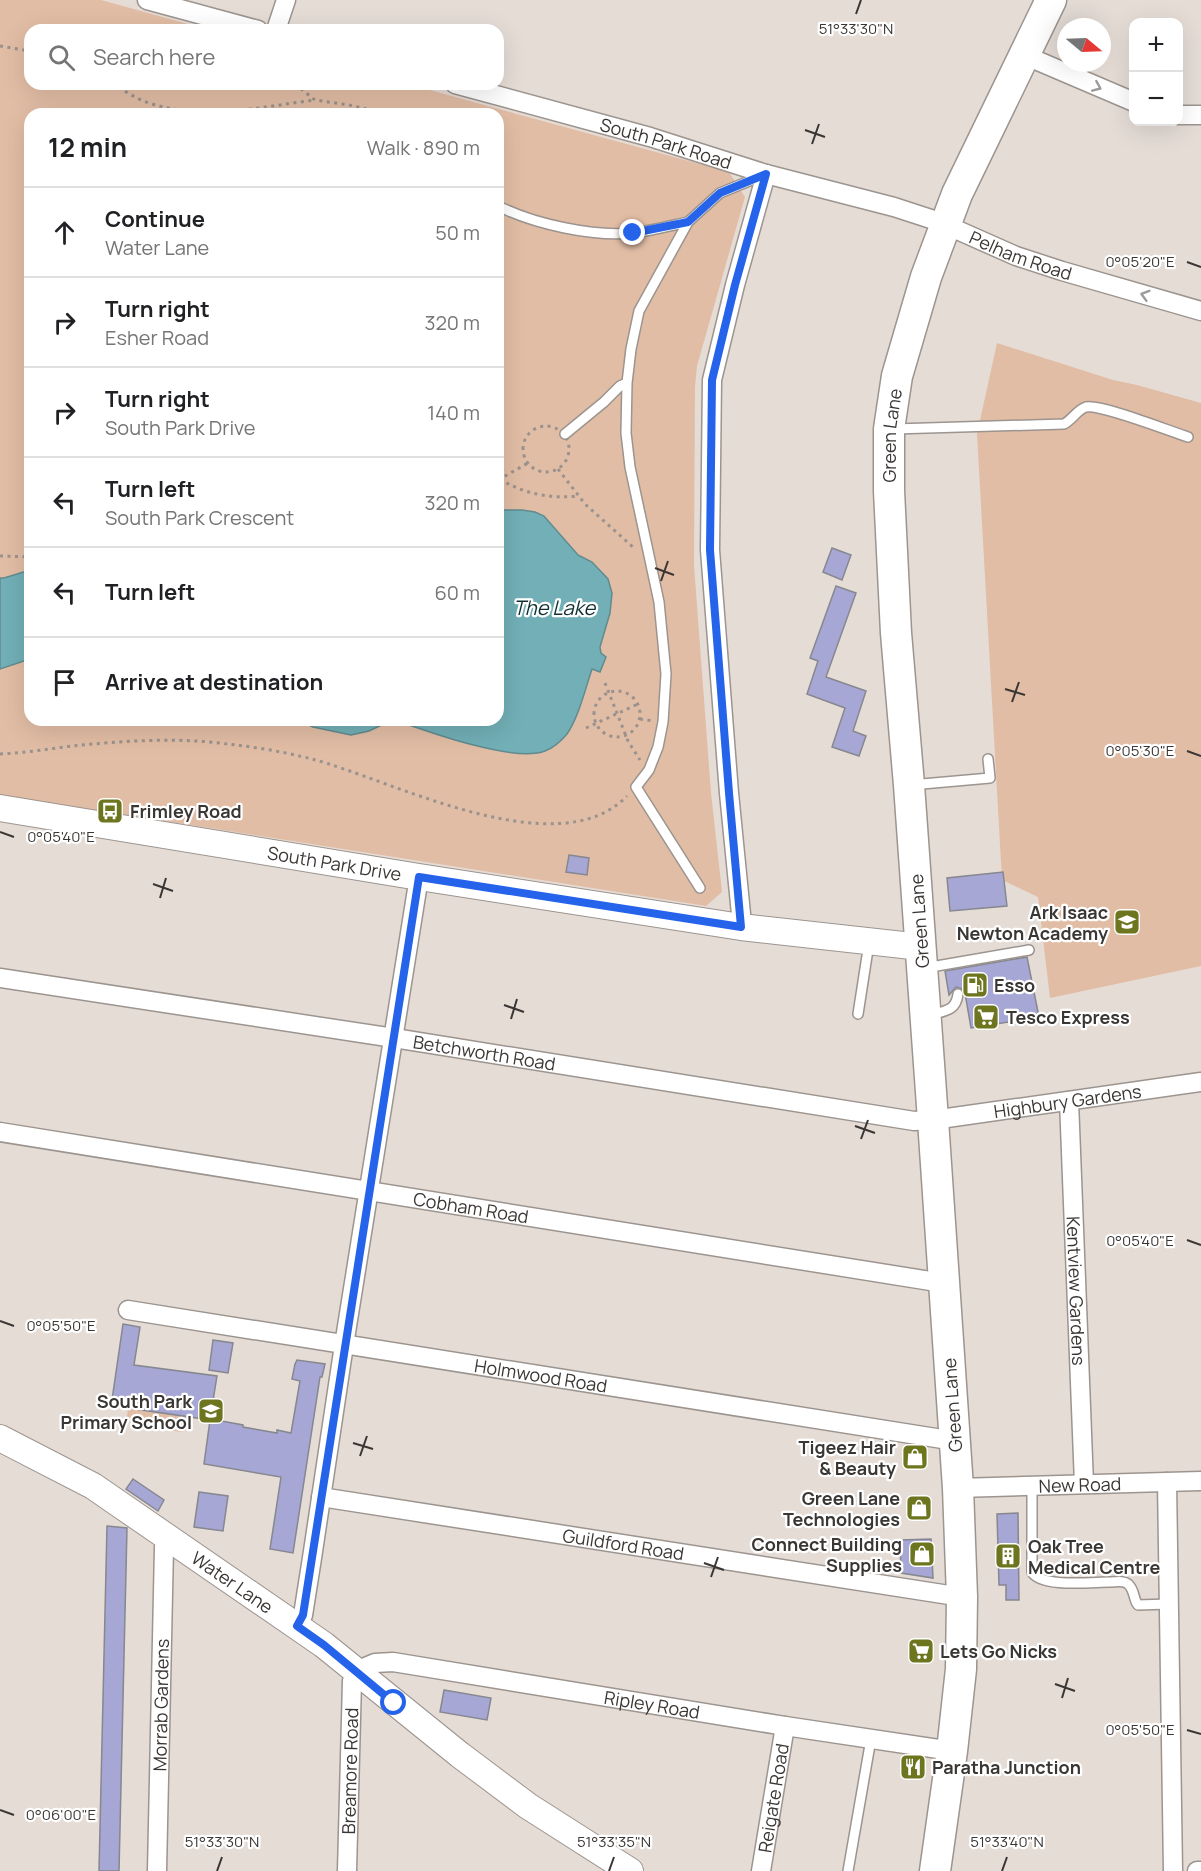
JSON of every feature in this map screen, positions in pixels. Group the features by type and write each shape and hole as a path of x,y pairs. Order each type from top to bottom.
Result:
{"main road":[{"name":"Green Lane","path":"935,1871 961,1669 962,1597 958,1488 922,958 896,633 889,491 889,429 897,376 926,278 957,194 1051,0"}],"street":[{"path":"147,0 236,24"},
{"path":"278,24 286,0"},
{"path":"1024,55 1129,100"},
{"name":"South Park Road","path":"477,90 650,137 766,174 894,207 946,225"},
{"path":"1183,115 1201,115"},
{"path":"741,927 710,550 712,380 735,285 766,174"},
{"name":"Pelham Road","path":"946,225 1016,256 1062,272 1201,311"},
{"name":"South Park Drive","path":"0,808 741,927 869,941 922,958"},
{"path":"297,1626 303,1615 419,877"},
{"name":"Betchworth Road","path":"0,978 914,1121 933,1120"},
{"name":"Highbury Gardens","path":"933,1120 1201,1082"},
{"name":"Kentview Gardens","path":"1069,1101 1084,1484"},
{"name":"Cobham Road","path":"0,1132 943,1283"},
{"name":"Holmwood Road","path":"128,1310 955,1441"},
{"name":"Water Lane","path":"0,1438 93,1486 169,1538 297,1626 528,1806 630,1871"},
{"name":"New Road","path":"958,1488 1201,1481"},
{"path":"1167,1482 1173,1871"},
{"name":"Guildford Road","path":"321,1497 962,1597"},
{"name":"Morrab Gardens","path":"157,1871 164,1547 169,1538"},
{"name":"Ripley Road","path":"356,1671 375,1663 393,1662 952,1751"},
{"name":"Breamore Road","path":"348,1871 350,1707 352,1681 356,1671"},
{"name":"Reigate Road","path":"761,1871 785,1726"}],"lane":[{"path":"700,888 636,787 649,770 658,747 663,722 666,674 659,602 630,467 626,433 627,383 639,311 688,222 720,193 766,174"},
{"path":"504,209 526,218 591,232 633,233 688,222"},
{"path":"565,434 620,386 627,383"},
{"path":"889,429 1064,424 1084,408 1090,407 1113,412 1188,437"},
{"path":"909,785 990,778 988,759"},
{"path":"858,1014 869,941"},
{"path":"922,958 954,966 1029,950"},
{"path":"925,1016 950,1010 954,1007 958,994"},
{"path":"1032,1486 1032,1572 1035,1577 1040,1580 1062,1582 1123,1582 1131,1588 1138,1605 1168,1604"},
{"path":"848,1871 871,1739"}],"path":[{"path":"0,46 24,50"},
{"path":"123,90 146,102 167,108"},
{"path":"302,90 315,100"},
{"path":"256,108 315,100 363,108"},
{"path":"549,425 565,434 569,443 569,453 565,463 549,472 540,472 532,468 523,453 523,444 532,429 549,425"},
{"path":"504,476 528,463"},
{"path":"558,469 579,496 644,558 649,556"},
{"path":"504,482 531,494 579,496"},
{"path":"0,556 24,557"},
{"path":"605,682 626,736 642,764 649,770"},
{"path":"622,691 629,694 638,704 640,711 638,724 626,736 614,738 608,736 595,724 594,708 608,692 622,691"},
{"path":"586,728 638,704"},
{"path":"0,754 155,740 225,743 311,759 442,803 513,821 546,825 602,815 615,808 636,787"}],"shaded area":[{"path":"0,0 101,0 188,24 24,24 24,90 430,90 496,108 24,108 24,726 504,726 504,110 729,172 745,197 697,366 695,387 694,565 711,793 722,892 706,906 0,795"},
{"path":"997,343 1113,380 1201,403 1201,966 1050,998 1038,897 1002,880 977,434"},
{"path":"128,1408 193,1418 193,1421 188,1429 181,1432 135,1424 127,1416"}],"water":[{"name":"The Lake","path":"504,510 522,510 544,516 578,555 592,562 608,579 612,593 610,613 600,647 601,653 606,657 600,672 592,669 571,727 554,746 531,754 493,750 413,726 504,726"},
{"path":"24,572 24,661 0,669 0,578"},
{"name":"The Lake","path":"311,726 380,726 351,735"}],"building":[{"path":"832,548 851,555 842,580 823,572"},
{"path":"836,586 856,593 826,677 866,691 853,731 866,736 859,756 832,747 845,708 807,694 818,661 810,658"},
{"path":"569,855 589,858 587,875 566,872"},
{"path":"1003,872 1007,906 950,911 947,878"},
{"path":"1027,957 1039,1017 971,1028 965,993 956,987 949,995 945,971"},
{"path":"123,1324 140,1327 134,1365 217,1376 210,1419 243,1425 243,1427 291,1433 300,1381 292,1379 295,1364 297,1360 325,1364 322,1377 320,1377 293,1553 270,1549 281,1477 204,1464 210,1420 128,1408 128,1403 112,1400"},
{"path":"213,1340 233,1343 228,1373 209,1370"},
{"path":"133,1479 164,1500 158,1511 126,1489"},
{"path":"199,1492 228,1496 223,1531 194,1527"},
{"name":"Oak Tree Medical Centre","path":"1018,1513 1019,1600 1006,1600 1006,1585 999,1585 997,1514"},
{"path":"107,1526 127,1528 119,1871 99,1871"},
{"path":"931,1539 933,1578 901,1573 900,1540"},
{"path":"444,1690 491,1698 487,1720 440,1712"}],"place":[{"name":"Frimley Road","path":"110,811"},
{"name":"Ark Isaac Newton Academy","path":"1127,922"},
{"name":"Esso","path":"975,985"},
{"name":"Tesco Express","path":"986,1017"},
{"name":"South Park Primary School","path":"211,1411"},
{"name":"Tigeez Hair & Beauty","path":"915,1457"},
{"name":"Green Lane Technologies","path":"919,1508"},
{"name":"Connect Building Supplies","path":"922,1554"},
{"name":"Oak Tree Medical Centre","path":"1008,1556"},
{"name":"Lets Go Nicks","path":"921,1651"},
{"name":"Paratha Junction","path":"913,1767"}],"route":[{"path":"394,1703 324,1645 297,1626 303,1615 419,877 741,927 710,550 712,380 735,285 766,174 720,193 688,222 633,233"}]}
